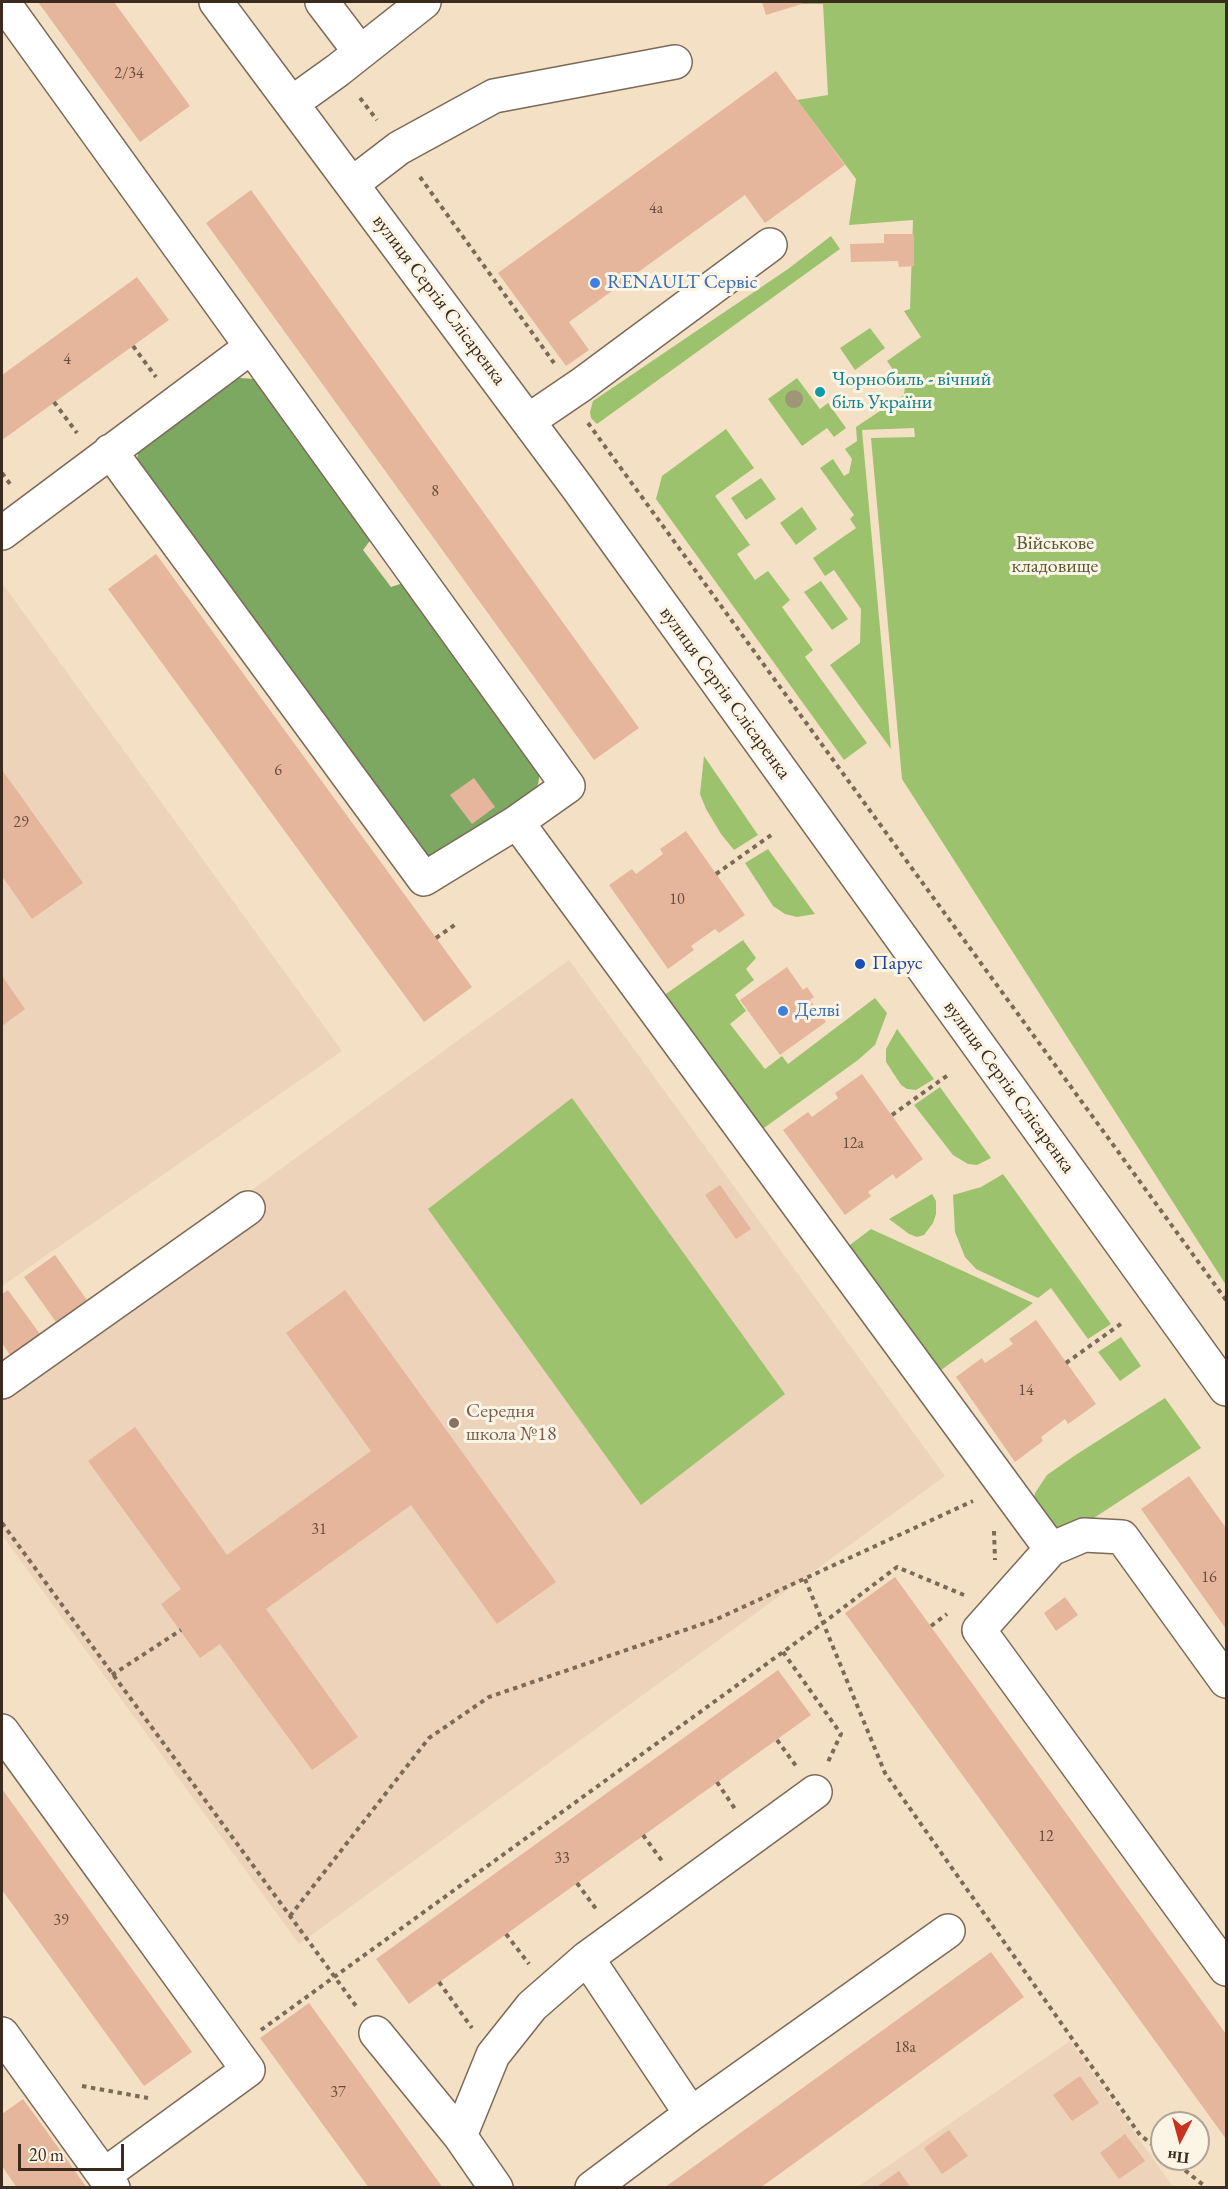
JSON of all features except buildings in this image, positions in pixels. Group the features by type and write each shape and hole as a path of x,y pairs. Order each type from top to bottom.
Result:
{"street":[{"path":"3,2 568,786 517,822 424,879 110,451"},
{"name":"вулиця Сергія Слісаренка","path":"216,2 528,421 1227,1389"},
{"path":"322,2 349,61"},
{"path":"292,103 424,2"},
{"path":"352,184 399,148 494,96 675,62"},
{"path":"528,421 770,245"},
{"path":"2,533 251,347"},
{"path":"517,822 999,1489 1051,1549"},
{"path":"2,1382 248,1208"},
{"path":"1227,1681 1122,1538 1084,1535 1051,1549 979,1630 1227,1969"},
{"path":"2,1731 248,2070 196,2107 109,2181 2,2034"},
{"path":"460,2136 493,2055 532,2006 587,1958 815,1792"},
{"path":"592,2187 948,1931"},
{"path":"587,1958 691,2114"},
{"path":"376,2032 460,2136 496,2187"}],"path":[{"path":"349,61 399,148 570,392 1227,1300"},
{"path":"716,874 774,833"},
{"path":"436,938 456,924"},
{"path":"892,1115 948,1075"},
{"path":"1066,1363 1122,1323"},
{"path":"233,2050 897,1567 997,1609 999,1489 717,1619 489,1697 429,1738 290,1916"},
{"path":"2,1522 376,2032"},
{"path":"805,1579 885,1773 1140,2135 1150,2143"},
{"path":"112,1675 181,1630"},
{"path":"783,1652 841,1734 815,1792"},
{"path":"439,1982 493,2055"},
{"path":"32,2076 196,2107"},
{"path":"1186,2171 1207,2187"}],"shaded area":[{"path":"2,583 342,1051 2,1286"},
{"name":"Середня школа №18","path":"569,960 945,1476 299,1944 2,1535 2,1371"},
{"path":"1070,2041 1150,2154 1150,2171 1162,2171 1173,2187 856,2188"}],"green space":[{"name":"Військове кладовище","path":"801,2 1226,2 1226,1285 902,779 871,438 915,437 914,428 862,430 891,749 830,665 860,643 861,609 834,570 825,576 813,558 856,528 850,519 854,515 820,468 833,459 844,476 849,473 852,459 845,449 857,441 856,427 904,395 905,387 887,361 921,337 904,311 910,309 913,220 849,225 856,179 797,100 828,95 823,4 802,4"},
{"path":"831,236 840,249 597,424 591,418 593,401 788,269"},
{"path":"870,328 885,348 855,370 840,348"},
{"path":"797,378 820,409 828,403 846,428 834,437 827,428 802,446 768,399"},
{"path":"230,379 254,379 268,387 375,534 363,550 391,587 409,581 540,772 538,784 532,796 434,857 419,854 136,465 139,448"},
{"path":"726,429 754,468 715,496 750,545 737,554 755,580 768,571 790,600 782,607 813,650 805,657 867,743 844,760 656,499 662,476"},
{"path":"761,478 776,499 746,520 731,498"},
{"path":"802,507 817,529 796,545 780,523"},
{"path":"821,581 848,619 832,630 804,592"},
{"path":"704,756 758,835 734,850 721,834 700,794"},
{"path":"768,849 815,914 797,917 785,914 773,906 745,863"},
{"path":"743,940 756,958 746,969 754,980 735,995 746,1011 730,1024 765,1069 782,1056 788,1064 875,998 887,1013 875,1045 858,1060 757,1133 660,998"},
{"path":"897,1029 934,1079 916,1090 907,1089 901,1085 886,1062 886,1049"},
{"path":"940,1087 991,1158 977,1165 968,1164 953,1155 914,1105"},
{"path":"572,1098 785,1394 641,1505 428,1209"},
{"path":"1003,1174 1111,1324 1088,1339 1051,1288 1038,1298 976,1269 965,1257 955,1232 953,1195 981,1187"},
{"path":"932,1194 936,1201 936,1214 933,1223 924,1235 917,1237 909,1234 889,1219"},
{"path":"871,1229 1033,1303 933,1376 842,1251"},
{"path":"1121,1337 1141,1366 1120,1381 1098,1352"},
{"path":"1165,1398 1201,1448 1077,1529 1048,1527 1033,1506 1035,1493 1047,1475"}],"place":[{"name":"RENAULT Сервіс","path":"595,283"},
{"name":"Чорнобиль - вічний біль України","path":"820,392"},
{"name":"Парус","path":"860,964"},
{"name":"Делві","path":"783,1011"},
{"name":"Середня школа №18","path":"454,1423"}]}
